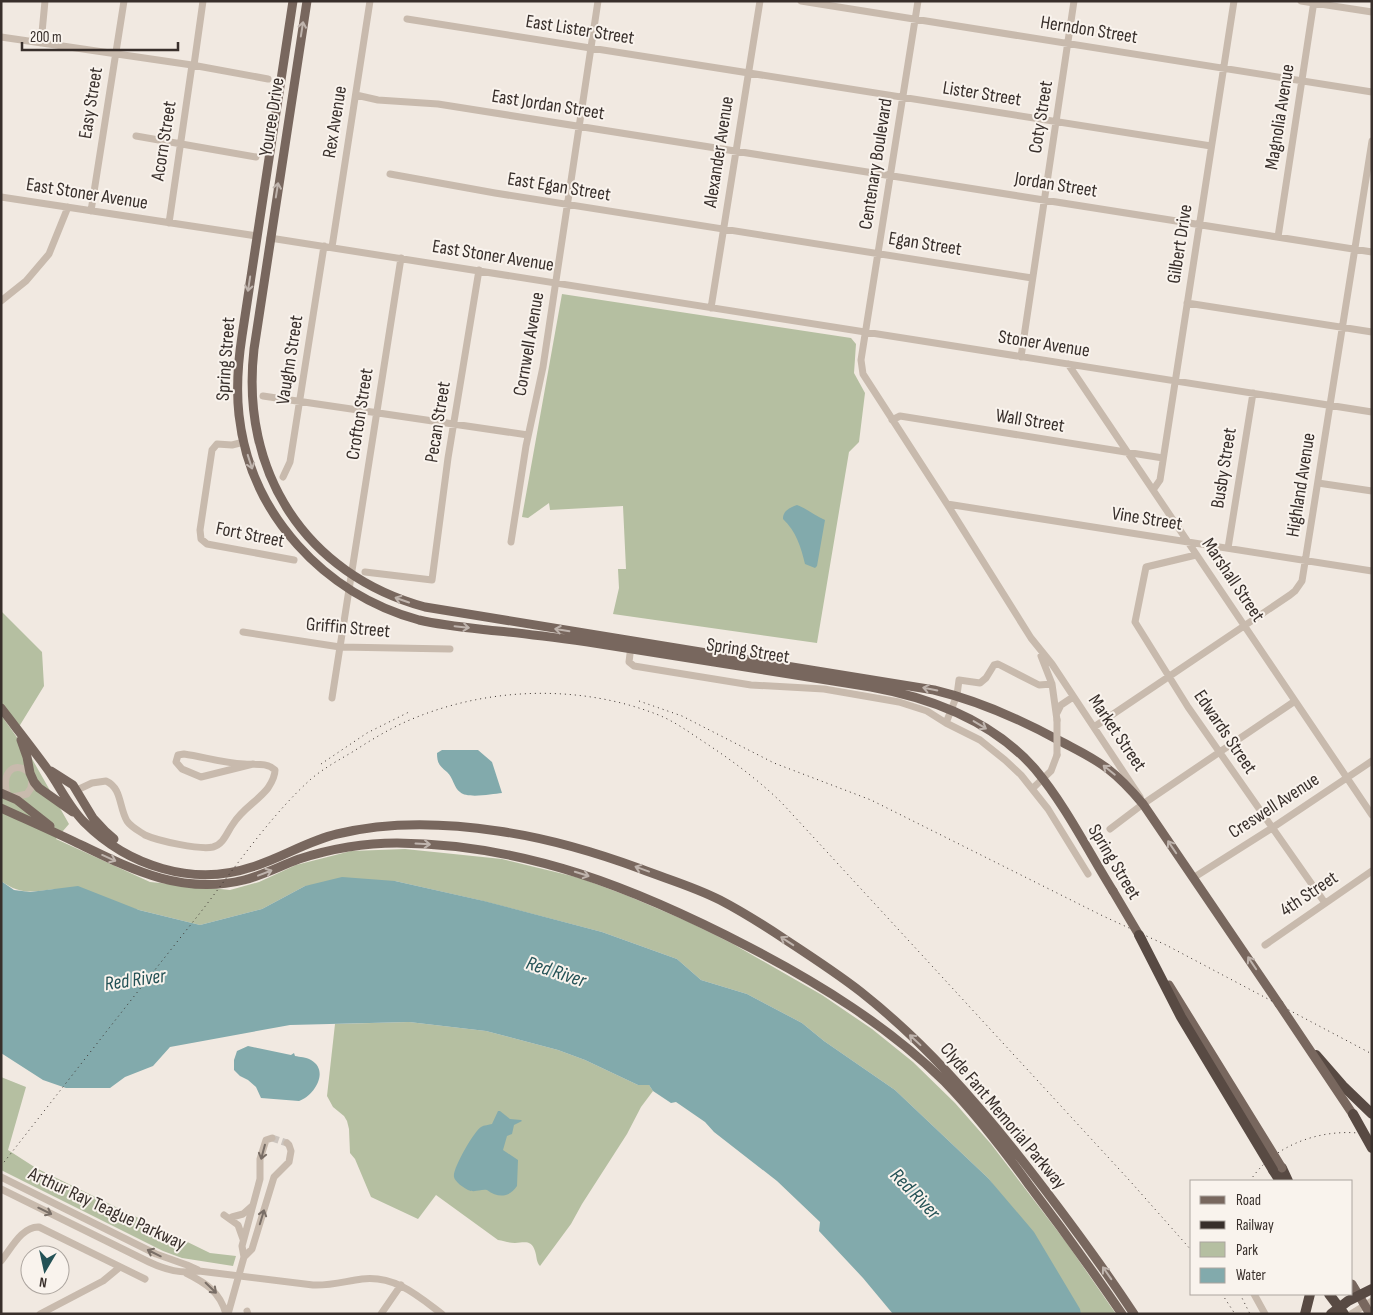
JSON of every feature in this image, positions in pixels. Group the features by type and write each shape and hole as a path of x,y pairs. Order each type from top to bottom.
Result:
{"highway":[{"path":"1139,935 1181,1017 1279,1180"},
{"path":"1304,1040 1343,1086 1372,1114"},
{"path":"1353,1114 1372,1148"},
{"path":"1282,1168 1288,1180"},
{"path":"1331,1314 1348,1301 1372,1289"},
{"path":"1305,1314 1310,1295"},
{"path":"1330,1295 1344,1314"}],"main road":[{"name":"Youree Drive","path":"257,236 293,1"},
{"name":"Youree Drive","path":"270,238 307,1"},
{"path":"257,236 270,238"},
{"name":"Spring Street","path":"257,236 237,378 239,416 244,442 251,467 260,488 285,531 317,565 349,590 386,608 433,623 631,645 901,684 957,695 1011,715 1094,759 1116,776 1143,804"},
{"name":"Spring Street","path":"270,238 252,363 251,398 255,431 272,482 291,514 314,543 352,575 391,596 436,610 890,690 924,699 952,710 1003,740 1027,762 1062,807 1282,1168"},
{"name":"Clyde Fant Memorial Parkway","path":"1,708 44,764 81,819 110,843 138,860 176,872 217,874 254,867 316,840 338,833 385,826 444,825 496,830 544,839 622,862 709,895 739,911 774,932 855,988 930,1054 987,1116 1059,1206 1134,1314"},
{"path":"17,730 27,757 31,776 38,788 60,802 81,819"},
{"path":"44,764 67,780 77,790 93,818 106,832 131,853 151,865"},
{"path":"7,795 25,805 47,824 90,850"},
{"name":"Market Street","path":"1143,804 1372,1142"},
{"name":"Clyde Fant Memorial Parkway","path":"1,808 129,868 159,879 181,883 200,885 247,880 298,860 350,847 391,843 447,846 498,853 553,865 612,884 670,908 767,956 829,992 866,1016 923,1061 984,1126 1062,1227 1122,1314"},
{"path":"1353,1286 1369,1307"}],"street":[{"path":"41,43 45,1"},
{"name":"Easy Street","path":"92,211 124,1"},
{"name":"Acorn Street","path":"168,223 203,1"},
{"name":"Rex Avenue","path":"332,247 370,1"},
{"name":"Cornwell Avenue","path":"511,542 528,435 543,367 598,1"},
{"name":"Alexander Avenue","path":"711,308 760,1"},
{"name":"Herndon Street","path":"801,1 1372,92"},
{"name":"Centenary Boulevard","path":"866,332 918,1"},
{"name":"Coty Street","path":"1021,357 1074,1"},
{"name":"Gilbert Drive","path":"1153,490 1160,480 1234,1"},
{"path":"1301,1 1372,12"},
{"name":"Magnolia Avenue","path":"1278,237 1314,2"},
{"name":"East Lister Street","path":"407,18 748,73"},
{"path":"1,37 193,65 268,79"},
{"name":"Lister Street","path":"748,73 1212,146"},
{"name":"East Jordan Street","path":"356,95 378,100 438,104 735,151"},
{"path":"136,136 256,157"},
{"name":"Highland Avenue","path":"1094,728 1295,591 1302,581 1372,141"},
{"name":"Jordan Street","path":"735,151 1372,252"},
{"name":"East Egan Street","path":"390,174 723,229"},
{"name":"East Stoner Avenue","path":"1,197 257,236"},
{"path":"1,301 26,281 50,254 68,207"},
{"name":"Egan Street","path":"723,229 1032,278"},
{"name":"East Stoner Avenue","path":"270,238 711,308"},
{"name":"Vaughn Street","path":"283,477 290,462 324,246"},
{"name":"Crofton Street","path":"349,590 401,258"},
{"name":"Pecan Street","path":"365,572 432,580 454,424 479,270"},
{"path":"1188,303 1372,332"},
{"name":"Stoner Avenue","path":"711,308 1372,412"},
{"name":"Market Street","path":"866,332 861,360 863,374 1031,638 1052,664 1138,792 1143,804"},
{"name":"Marshall Street","path":"1068,364 1372,815"},
{"name":"Busby Street","path":"1228,548 1252,394"},
{"path":"263,396 528,435"},
{"name":"Wall Street","path":"892,420 900,416 1163,458"},
{"name":"Fort Street","path":"244,442 232,445 217,444 212,450 200,530 201,539 207,544 294,560"},
{"path":"1318,483 1372,491"},
{"name":"Vine Street","path":"947,504 1372,571"},
{"name":"Edwards Street","path":"1196,555 1146,567 1135,622 1219,753 1325,903"},
{"path":"332,698 349,590"},
{"name":"Griffin Street","path":"243,632 340,647 450,649"},
{"path":"1031,638 1044,661 1052,684 1057,717 1054,767 1032,788"},
{"path":"631,645 629,662 634,666 751,685 824,689 898,702 927,711 980,740 1005,760 1032,788 1048,809 1088,874"},
{"path":"946,723 957,695 960,680 980,683 996,664 1039,685 1052,684"},
{"path":"1057,717 1060,705 1073,697"},
{"path":"1110,828 1295,701"},
{"path":"77,790 92,783 106,781 116,788 127,821 135,829 147,836 162,841 189,846 212,847 220,844 240,814 262,796 273,780 275,770 253,764 226,763 184,754 178,755 176,758 176,762 182,769 201,777 253,764"},
{"name":"Creswell Avenue","path":"1193,878 1372,761"},
{"path":"20,767 31,776 30,788 27,794 20,797 7,795 2,785 3,776 10,768 20,767"},
{"name":"4th Street","path":"1265,945 1372,871"},
{"path":"244,1257 241,1250 261,1177 260,1159 266,1140 272,1138"},
{"path":"227,1314 240,1276 244,1257 252,1249 274,1177 289,1162 291,1151 287,1142"},
{"name":"Arthur Ray Teague Parkway","path":"1,1177 156,1254 199,1271"},
{"name":"Arthur Ray Teague Parkway","path":"1,1189 154,1265 169,1270 186,1273 199,1271 312,1286 376,1279 389,1281 401,1286 442,1314"},
{"path":"243,1240 238,1225 228,1216 243,1214 253,1206"},
{"path":"1,1261 25,1231 37,1227 46,1229 145,1280"},
{"path":"40,1314 104,1281 120,1267"},
{"path":"186,1273 203,1281 214,1290 221,1299 227,1314"},
{"path":"381,1314 401,1286"},
{"path":"1255,1295 1266,1314"},
{"path":"1351,1314 1369,1307"}],"green space":[{"path":"562,294 851,338 856,344 854,373 865,393 859,442 849,452 817,643 613,614 619,588 618,569 626,569 623,506 550,510 549,503 528,518 522,517"},
{"path":"1,611 42,652 44,686 17,730 1,707"},
{"path":"1,715 31,757 69,824 56,839 150,882 230,890 259,882 296,865 351,851 405,849 502,859 580,878 689,922 733,944 822,995 872,1029 913,1062 955,1103 991,1144 1066,1242 1116,1314 1081,1314 988,1178 895,1090 824,1041 802,1023 747,994 701,980 677,959 602,932 479,900 395,881 305,886 262,909 200,925 54,889 26,891 14,889 1,881"},
{"path":"409,1022 486,1031 558,1050 585,1060 638,1085 649,1085 653,1091 641,1107 627,1134 571,1224 540,1266 534,1247 530,1243 513,1243 498,1240 436,1195 418,1219 371,1197 355,1159 350,1153 347,1121 333,1107 327,1096 335,1024"},
{"path":"1,1077 26,1087 8,1150 36,1168 210,1253 236,1256 233,1266 182,1258 163,1251 1,1170"}],"water":[{"path":"797,505 825,520 817,566 815,568 805,564 797,540 783,519 787,510"},
{"path":"442,750 478,750 492,762 502,793 474,796 460,792 449,774 438,762 437,753"},
{"name":"Red River","path":"342,877 395,881 484,901 602,932 677,959 701,980 747,994 802,1023 824,1041 895,1090 988,1178 1034,1232 1080,1309 1081,1314 893,1314 863,1278 819,1231 820,1222 777,1181 714,1132 705,1122 676,1102 671,1103 653,1091 649,1085 638,1085 585,1060 558,1050 486,1031 409,1022 290,1025 170,1047 153,1066 125,1077 110,1088 66,1088 43,1080 1,1053 1,881 14,890 30,892 78,886 139,910 200,925 262,909 305,886"},
{"path":"248,1046 291,1055 294,1053 295,1056 311,1060 317,1065 319,1070 318,1083 310,1094 299,1101 261,1098 256,1087 234,1070 234,1060 237,1051"},
{"path":"498,1111 510,1119 522,1121 514,1125 512,1134 507,1136 503,1150 518,1160 517,1186 510,1193 503,1196 487,1190 468,1190 458,1183 454,1177 460,1158 474,1135 481,1127 492,1124"}],"tunnel":[{"path":"272,1138 287,1143"}],"railway":[{"path":"1,1166 253,843 281,809 311,779 332,764 392,728 446,707 506,695 536,693 567,694 598,698 627,705 668,719 722,754 772,793 1130,1181 1190,1249"},
{"path":"639,701 682,716 774,763 871,800 1103,916 1166,945 1372,1054"},
{"path":"321,764 367,733 411,711"},
{"path":"1251,1180 1273,1156 1304,1140 1338,1133 1372,1135"},
{"path":"1223,1295 1235,1314"},
{"path":"1240,1295 1250,1314"}]}
